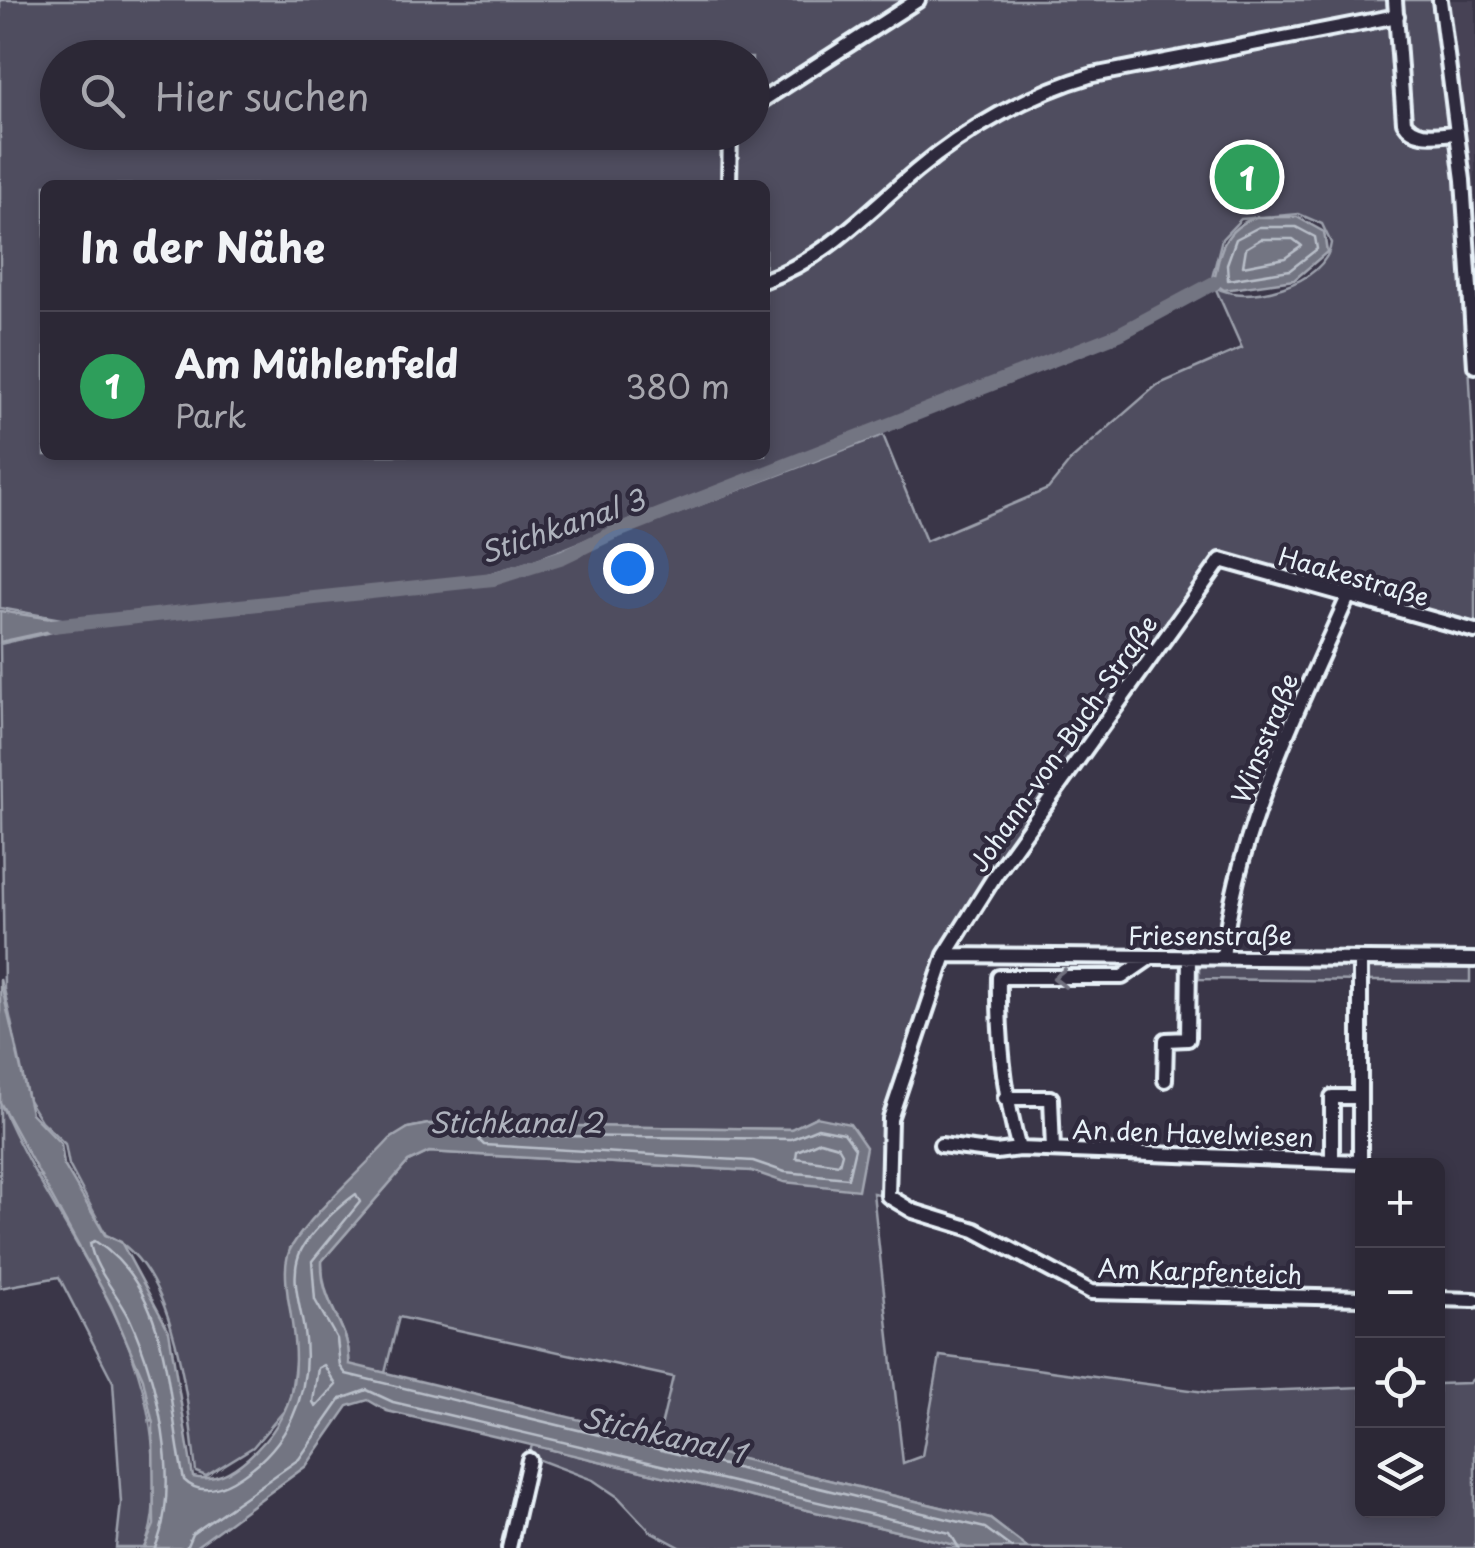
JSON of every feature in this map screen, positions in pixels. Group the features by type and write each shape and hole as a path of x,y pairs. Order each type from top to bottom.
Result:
{"street":[{"path":"770,95 918,0"},
{"path":"1395,0 1404,122 1408,130 1421,134 1456,133"},
{"path":"1440,0 1467,225 1475,366"},
{"path":"770,277 833,243 940,152 1054,88 1093,75 1397,16"},
{"path":"728,180 729,150"},
{"name":"Haakestraße","path":"1222,560 1347,599 1475,632"},
{"name":"Johann-von-Buch-Straße","path":"945,955 996,874 1222,560"},
{"name":"Winsstraße","path":"1224,957 1228,920 1265,783 1347,599"},
{"name":"Friesenstraße","path":"945,955 1475,960"},
{"name":"Am Karpfenteich","path":"945,955 890,1119 888,1196 913,1210 976,1230 1092,1292 1355,1298"},
{"path":"1018,1149 1005,1098 998,1043 999,978 1122,977 1152,957"},
{"path":"1165,1080 1166,1040 1188,1039 1189,957"},
{"name":"An den Havelwiesen","path":"942,1145 996,1152 1018,1149 1360,1162 1360,958"},
{"name":"An den Havelwiesen","path":"1332,1161 1332,1096 1360,1096"},
{"name":"An den Havelwiesen","path":"1005,1098 1052,1098 1052,1150"},
{"path":"1445,1299 1475,1300"},
{"path":"509,1548 529,1460"}],"shaded area":[{"path":"0,0 1436,0 1460,182 1475,482 1475,625 1215,562 940,955 888,1115 885,1195 873,1193 903,1463 922,1456 940,1356 1212,1393 1355,1387 1355,1518 1445,1518 1445,1384 1469,1383 1475,1377 1475,1548 1028,1548 990,1519 658,1439 673,1377 399,1317 385,1373 349,1365 346,1339 326,1291 322,1261 408,1162 429,1152 752,1171 792,1182 816,1117 792,1129 428,1124 408,1128 290,1248 296,1358 289,1405 253,1447 206,1476 196,1472 183,1376 164,1305 149,1274 130,1250 106,1235 69,1165 65,1144 41,1121 28,1100 4,989 0,644 74,627 494,583 564,561 613,538 883,435 926,541 1048,489 1072,459 1157,385 1242,348 1215,287 1245,294 1283,288 1300,280 1326,257 1331,243 1322,224 1299,214 1241,219 1222,239 1212,278 1119,329 554,553 460,581 72,621 0,608"},
{"path":"1448,0 1475,0 1475,270 1450,37"},
{"path":"1199,960 1470,964 1470,982 1199,979"},
{"path":"0,1102 22,1149 97,1280 137,1370 149,1419 154,1473 152,1520 144,1548 116,1548 121,1503 113,1382 59,1277 0,1288"},
{"path":"532,1445 968,1548 682,1548 650,1531 618,1497 593,1480 529,1456"}],"water":[{"path":"1256,217 1297,217 1324,232 1327,252 1294,280 1224,290 1214,283 1221,251 1230,234"},
{"path":"0,611 58,620 69,627 0,642"},
{"path":"0,979 31,1113 61,1144 64,1165 105,1235 121,1242 169,1331 193,1477 216,1477 236,1468 279,1422 288,1404 295,1365 286,1278 289,1252 325,1206 390,1139 408,1128 428,1124 791,1129 816,1117 850,1124 866,1147 858,1190 784,1182 752,1171 429,1152 408,1162 322,1261 326,1291 346,1338 349,1364 990,1519 1028,1548 968,1548 387,1411 368,1400 348,1406 306,1466 194,1548 144,1548 154,1525 153,1424 143,1379 111,1305 0,1102"}],"waterway":[{"name":"Stichkanal 3","path":"52,626 493,579 563,557 613,533 1119,334 1214,283"}],"place":[{"name":"Am Mühlenfeld","path":"1247,177"}],"water label":[{"name":"Stichkanal 2","path":"516,1121"},
{"name":"Stichkanal 1","path":"664,1434"}]}
